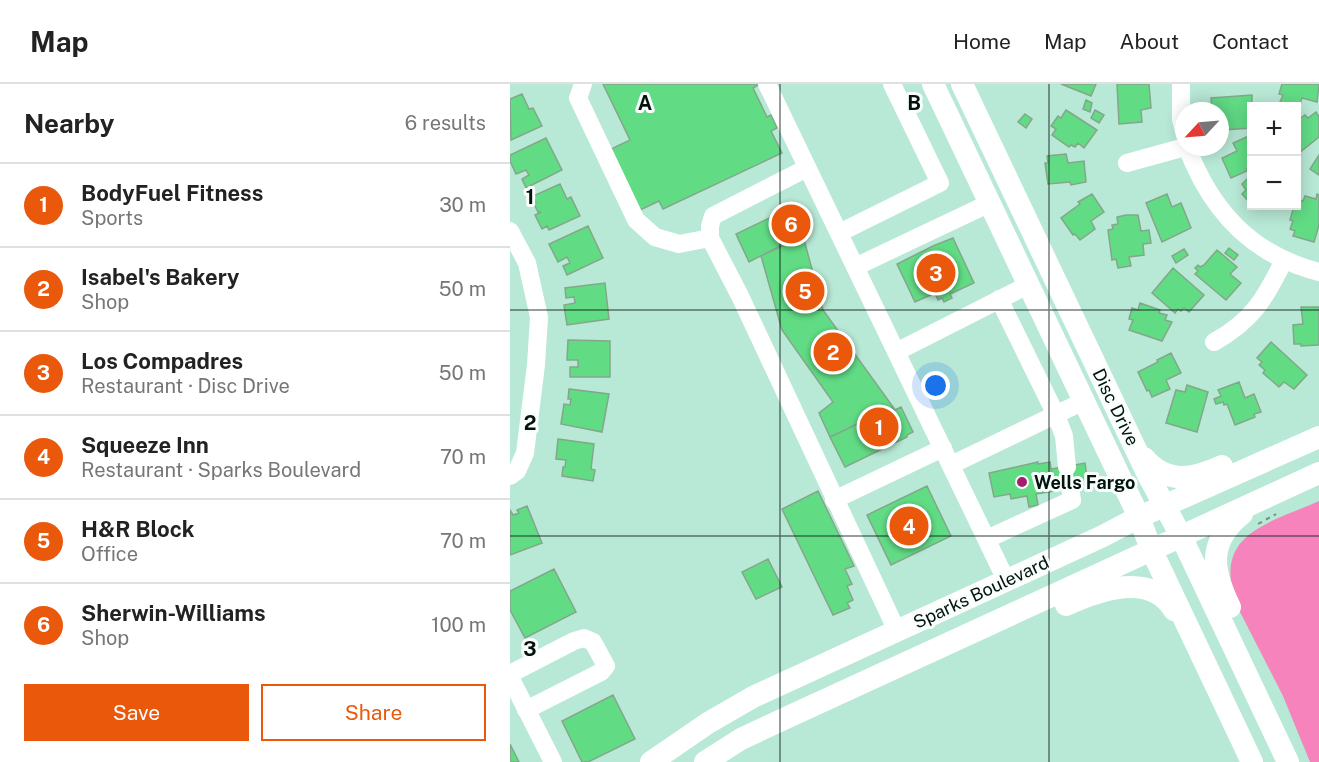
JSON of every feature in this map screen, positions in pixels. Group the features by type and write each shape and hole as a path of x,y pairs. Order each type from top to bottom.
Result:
{"main road":[{"name":"Disc Drive","path":"933,84 1139,517 1151,549 1252,762"},
{"name":"Disc Drive","path":"962,84 1286,758"},
{"path":"1136,450 1152,468 1161,474 1174,477 1194,477 1266,446 1319,430"},
{"name":"Sparks Boulevard","path":"651,762 708,723 753,697 1165,505 1319,437"},
{"name":"Sparks Boulevard","path":"705,762 741,739 1151,549 1181,536 1270,506 1319,473"},
{"path":"1270,506 1235,520 1222,533 1217,548 1216,563 1223,594 1255,662 1286,758"},
{"path":"935,649 1004,634 1103,590 1141,587 1158,592 1169,602 1202,655"}],"street":[{"path":"583,84 578,98 636,220 655,237 679,244 710,238"},
{"path":"766,84 1006,580"},
{"path":"839,233 940,183 892,84"},
{"path":"1181,84 1182,102"},
{"path":"1127,163 1175,150"},
{"path":"1190,156 1206,190 1238,229 1257,245 1284,260 1319,272"},
{"path":"807,168 713,216 710,238 740,296 897,631"},
{"path":"855,267 990,203"},
{"path":"510,231 526,263 539,317 537,364 525,453 517,471 510,476"},
{"path":"1214,342 1233,332 1261,304 1284,260"},
{"path":"896,352 1028,285"},
{"path":"999,299 1056,415 1064,436 1067,467"},
{"path":"951,465 1084,401"},
{"path":"834,500 943,448"},
{"path":"987,539 1072,500 1070,486"},
{"path":"526,710 601,672 606,666 593,642 584,638 574,641 510,675 526,710 553,762"}],"path":[{"path":"1256,525 1270,506"}],"shaded area":[{"path":"1319,501 1319,762 1310,762 1283,696 1238,608 1231,583 1231,563 1237,548 1262,526"}],"building":[{"path":"603,84 760,84 753,88 767,117 771,115 777,128 771,131 782,153 663,209 659,201 638,211 609,150 630,140"},
{"path":"1061,84 1096,84 1091,96"},
{"path":"1117,84 1149,84 1151,108 1141,110 1142,122 1119,124"},
{"path":"1282,84 1319,84 1317,102 1302,98 1301,102 1280,102 1283,95 1279,94"},
{"path":"522,94 529,109 533,108 542,126 511,140 510,99"},
{"path":"1252,95 1252,102 1247,102 1247,128 1229,130 1229,102 1211,102 1211,98"},
{"path":"1086,100 1092,103 1090,112 1083,109"},
{"path":"1066,110 1097,130 1084,148 1078,143 1075,147 1071,145 1069,147 1052,135 1056,129 1051,126 1058,116 1061,118"},
{"path":"1095,110 1104,115 1099,123 1091,118"},
{"path":"1316,112 1319,117 1319,137 1301,151 1301,118 1305,115 1308,118"},
{"path":"1025,114 1032,119 1026,128 1018,122"},
{"path":"1247,137 1247,171 1231,178 1222,158 1237,151 1233,143"},
{"path":"546,138 562,170 526,188 522,179 529,175 526,170 516,174 510,161 510,155"},
{"path":"1066,154 1068,163 1084,161 1086,182 1071,185 1070,182 1048,184 1045,163 1048,163 1047,156"},
{"path":"1319,155 1319,175 1310,169"},
{"path":"1247,179 1247,200 1242,194 1246,190 1242,184"},
{"path":"560,184 567,199 571,197 580,216 549,230 547,226 542,229 535,215 541,212 538,212 534,204 536,202 533,196"},
{"path":"1092,194 1104,212 1091,221 1095,229 1080,240 1075,234 1073,235 1061,218 1080,204 1078,202"},
{"path":"1167,194 1172,207 1181,203 1191,228 1162,242 1146,203"},
{"path":"1317,194 1319,195 1319,225 1314,242 1293,236 1295,231 1290,229 1293,210 1301,210 1301,200 1303,201 1305,196 1316,199"},
{"path":"798,207 809,231 749,262 736,234 790,208 791,210"},
{"path":"1138,215 1141,231 1149,230 1151,243 1143,244 1144,255 1129,257 1131,266 1118,268 1116,259 1112,260 1108,230 1113,229 1112,225 1118,224 1117,217"},
{"path":"588,226 603,258 567,275 563,266 570,263 567,257 558,262 549,244"},
{"path":"803,236 823,310 893,407 830,437 819,413 833,402 782,330 761,256"},
{"path":"953,238 974,283 950,294 952,298 944,302 942,298 938,300 935,293 915,302 897,264"},
{"path":"1229,248 1238,255 1234,260 1225,253"},
{"path":"1184,249 1188,255 1176,263 1172,256"},
{"path":"1217,250 1237,267 1230,274 1241,283 1226,300 1195,274 1198,271 1195,268 1198,265 1200,267 1204,265"},
{"path":"1173,268 1204,295 1189,312 1184,308 1181,311 1178,309 1175,313 1152,293"},
{"path":"605,283 609,319 567,325 564,305 575,303 574,297 566,298 565,288"},
{"path":"1140,303 1160,310 1159,313 1167,315 1165,320 1172,322 1162,341 1129,330 1133,320 1129,319 1132,308 1138,310"},
{"path":"1301,307 1319,307 1319,345 1294,344 1293,325 1303,324"},
{"path":"568,340 610,341 610,377 570,377 570,367 578,367 578,360 567,360"},
{"path":"1271,342 1307,375 1294,389 1284,382 1279,387 1263,373 1265,370 1259,365 1262,362 1257,358"},
{"path":"1171,353 1181,373 1166,380 1170,389 1152,397 1138,372"},
{"path":"1239,382 1245,398 1254,394 1261,412 1235,425 1227,404 1224,405 1223,402 1216,404 1214,399 1221,396 1218,390"},
{"path":"1187,385 1208,392 1197,432 1166,423 1176,390 1185,392"},
{"path":"569,389 609,394 602,432 561,424 564,404 570,405"},
{"path":"893,407 895,410 901,407 913,432 845,467 830,437"},
{"path":"558,439 594,444 591,469 595,470 593,481 562,476 566,460 556,459"},
{"name":"Wells Fargo","path":"1038,462 1038,464 1050,462 1055,491 1036,494 1038,505 1029,507 1027,496 1011,499 1010,494 994,497 989,473"},
{"path":"1085,463 1088,485 1055,491 1051,469"},
{"path":"927,486 951,536 891,565 867,515"},
{"path":"818,491 854,566 845,569 852,584 847,586 853,600 847,603 850,608 833,615 782,509"},
{"path":"527,506 542,543 510,555 510,510 513,515 519,513 517,510"},
{"path":"768,559 782,587 756,599 742,572"},
{"path":"554,569 576,612 525,638 510,610 510,591"},
{"path":"613,695 635,739 588,762 582,762 562,721"},
{"path":"510,744 519,762 510,762"}],"place":[{"name":"Sherwin-Williams","path":"791,224"},
{"name":"Los Compadres","path":"936,273"},
{"name":"H&R Block","path":"805,291"},
{"name":"Isabel's Bakery","path":"833,352"},
{"name":"BodyFuel Fitness","path":"879,427"},
{"name":"Wells Fargo","path":"1022,482"},
{"name":"Squeeze Inn","path":"909,526"}]}
